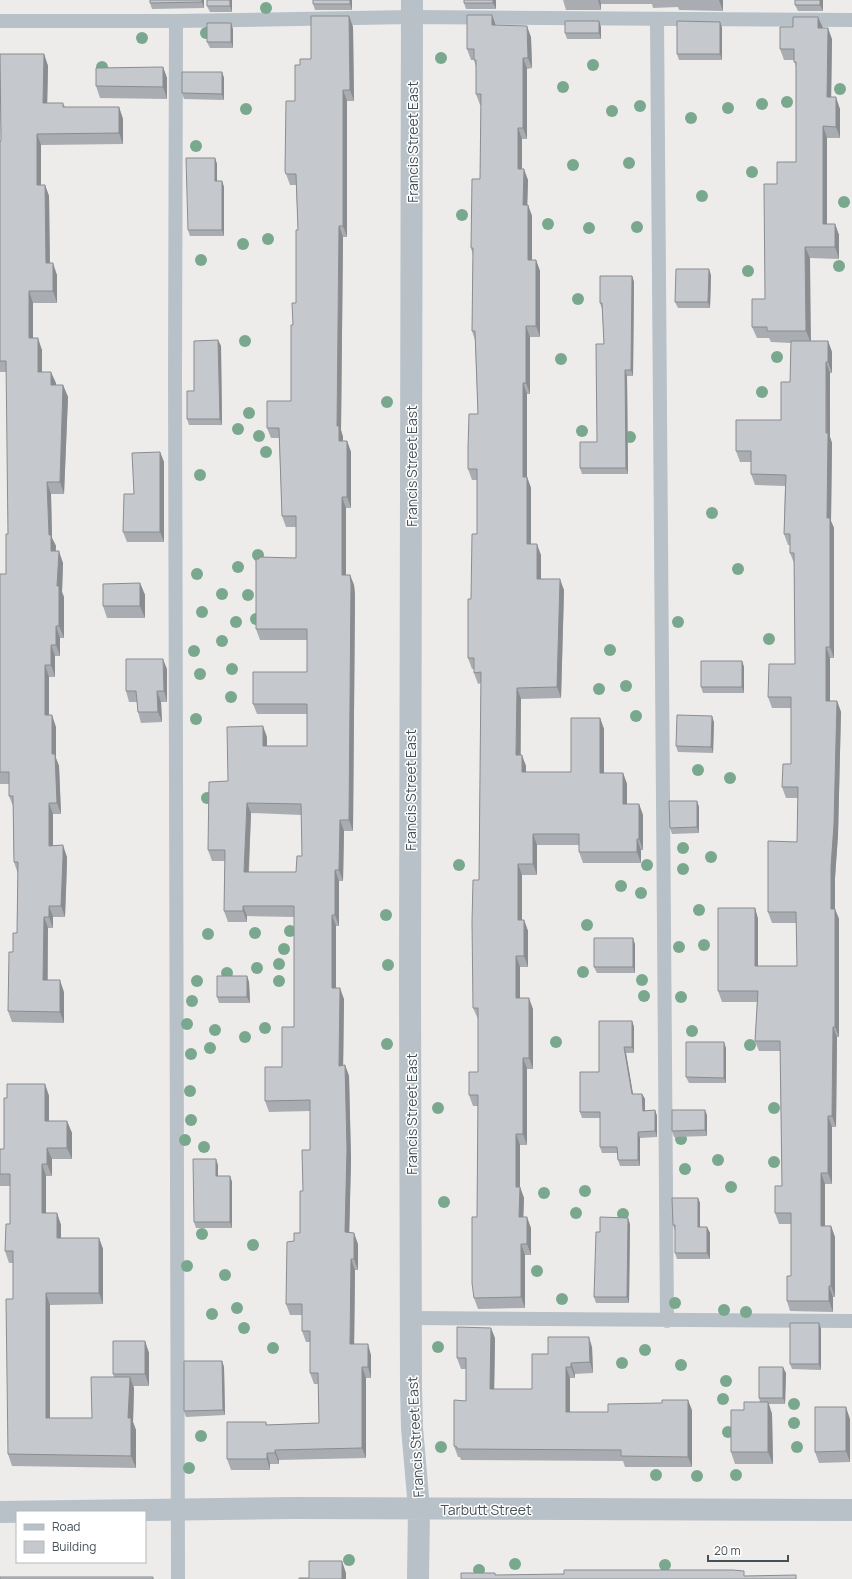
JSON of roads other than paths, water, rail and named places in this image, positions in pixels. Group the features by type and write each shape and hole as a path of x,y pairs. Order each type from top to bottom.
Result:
{"street":[{"name":"Francis Street East","path":"412,9 410,980 412,1428 419,1508 418,1579"},
{"name":"Tarbutt Street","path":"44,1511 177,1508 852,1510"},
{"name":"Tarbutt Street","path":"0,1512 16,1512"}],"lane":[{"path":"0,21 176,21 412,9 657,19 852,20"},
{"path":"657,19 667,1321"},
{"path":"176,21 175,401 178,1579"},
{"path":"412,1318 667,1321 852,1321"}]}
